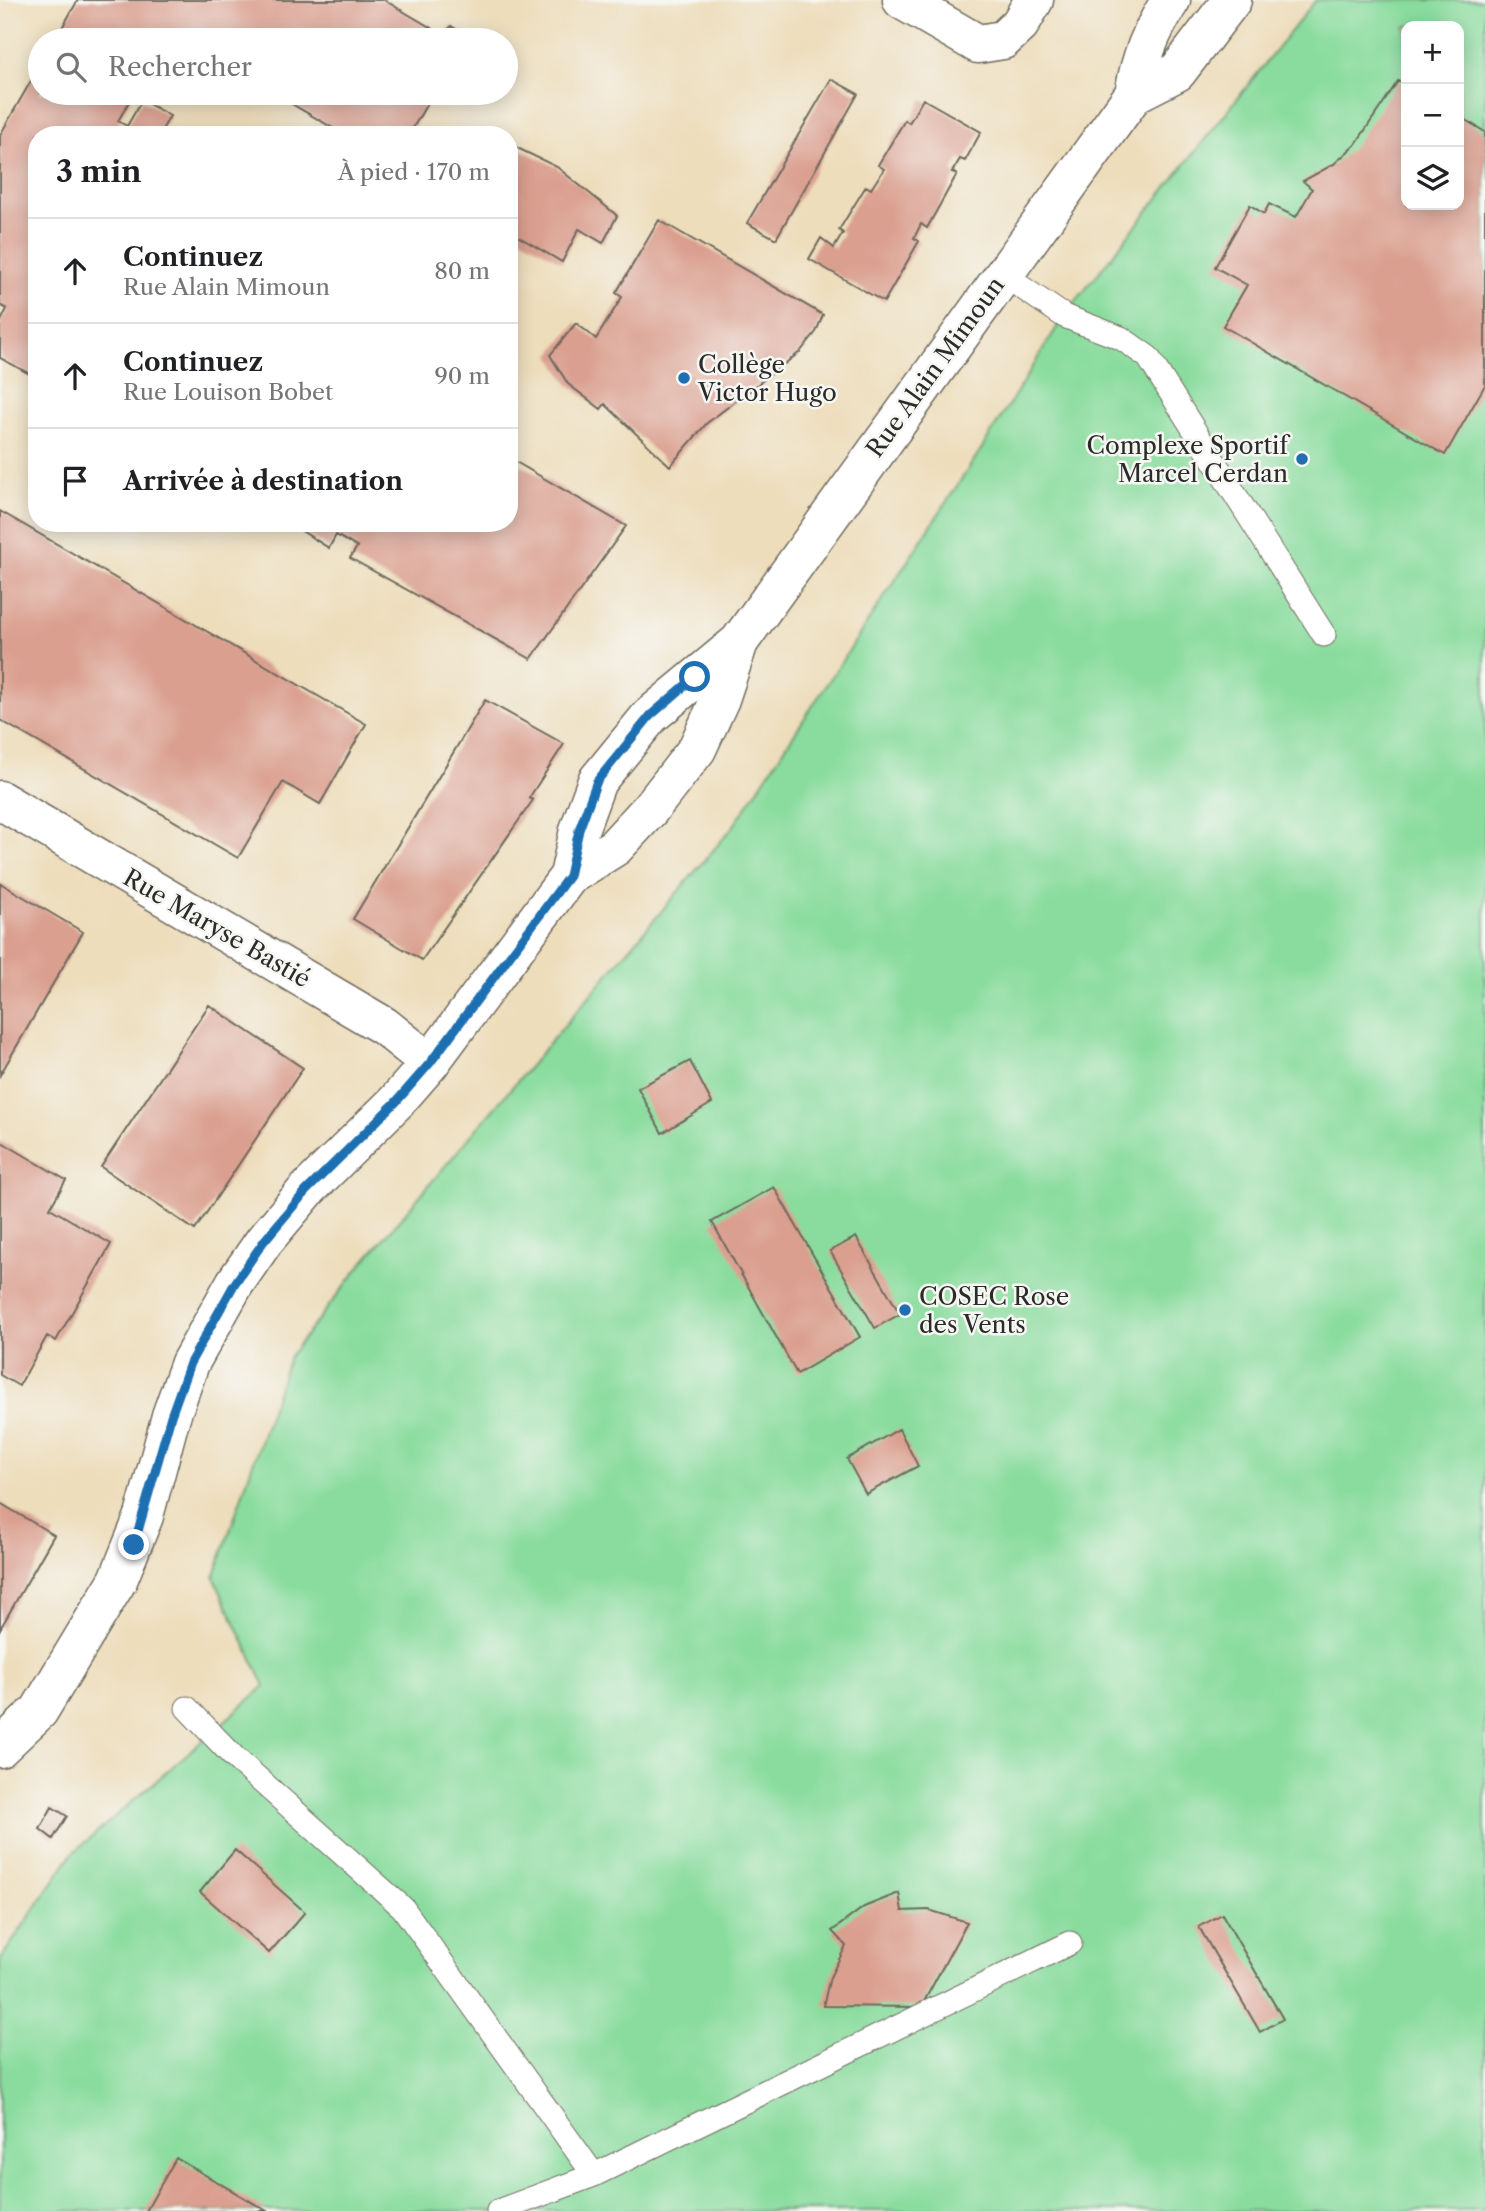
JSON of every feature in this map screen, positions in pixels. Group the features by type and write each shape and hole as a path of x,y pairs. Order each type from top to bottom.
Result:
{"street":[{"path":"902,0 978,44 1003,40 1020,24 1034,0"},
{"name":"Rue Alain Mimoun","path":"1134,94 1140,58 1152,30 1171,0"},
{"name":"Rue Alain Mimoun","path":"569,876 579,830 597,781 650,716 738,642 1134,94 1177,72 1232,0"},
{"name":"Rue Alain Mimoun","path":"0,1748 39,1712 118,1580 144,1516 171,1416 190,1363 235,1283 264,1241 306,1191 388,1111 430,1063 569,876 615,847 651,808 697,749 720,699 738,642"},
{"name":"Rue Maryse Bastié","path":"0,800 384,1026 430,1063"}],"lane":[{"path":"1002,274 1064,316 1121,338 1148,357 1324,635"},
{"path":"187,1709 234,1757 403,1908 594,2175"},
{"path":"498,2211 594,2175 1070,1943"}],"green space":[{"name":"COSEC Rose des Vents","path":"1316,0 1485,0 1485,2211 0,2211 0,1960 72,1854 265,1686 214,1578 289,1357 362,1264 733,827 982,448 1064,316"}],"building":[{"path":"78,0 384,0 431,28 62,28"},
{"path":"831,79 858,94 776,239 747,223"},
{"path":"1398,81 1401,83 1401,210 1464,210 1464,119 1485,132 1485,385 1445,455 1223,326 1247,285 1215,267 1250,205 1264,214 1269,204 1296,217 1312,189 1303,181 1334,164 1355,145"},
{"path":"28,86 28,105 127,105 118,121 127,126 28,126 28,373 0,358 0,323 7,309 0,305 0,135"},
{"path":"923,99 981,132 965,161 960,159 952,172 957,174 927,228 921,224 914,238 919,241 884,302 809,259 821,238 834,248 843,233 839,230 866,186 871,189 884,169 878,165 905,120 909,123"},
{"path":"139,105 151,105 170,116 164,126 127,126"},
{"path":"294,105 426,105 414,126 330,126"},
{"path":"518,148 557,167 617,216 603,243 579,229 562,262 518,236"},
{"path":"659,220 823,315 816,332 800,352 707,423 670,466 605,404 601,409 568,384 550,355 576,323 596,339 622,297 616,293"},
{"path":"518,463 626,526 531,659 350,558 357,547 336,535 329,548 303,532 518,532"},
{"path":"0,511 28,527 28,532 36,532 366,724 320,804 283,782 238,858 0,720"},
{"path":"485,700 564,744 529,798 533,800 422,960 353,919"},
{"path":"0,883 83,932 0,1075"},
{"path":"209,1005 303,1068 195,1230 101,1167"},
{"path":"690,1061 712,1103 662,1133 638,1088"},
{"path":"0,1141 66,1180 50,1208 111,1244 56,1341 47,1336 19,1386 0,1375"},
{"path":"774,1187 860,1337 797,1374 712,1222"},
{"path":"856,1237 900,1314 875,1328 830,1251"},
{"path":"899,1429 918,1466 866,1494 847,1459"},
{"path":"0,1503 54,1535 0,1629"},
{"path":"52,1807 67,1816 53,1839 40,1829"},
{"path":"235,1850 305,1912 269,1953 200,1892"},
{"path":"899,1893 902,1911 929,1910 967,1922 921,2007 823,2006 830,1977 846,1946 832,1931 864,1907"},
{"path":"1222,1914 1283,2019 1260,2032 1199,1927"},
{"path":"176,2158 267,2211 146,2211"}],"place":[{"name":"Collège Victor Hugo","path":"684,378"},
{"name":"Complexe Sportif Marcel Cerdan","path":"1302,459"},
{"name":"COSEC Rose des Vents","path":"905,1310"}],"route":[{"path":"134,1545 171,1416 190,1363 235,1283 264,1241 306,1191 396,1102 430,1063 490,984 569,876 579,830 597,781 650,716 695,677"}]}
